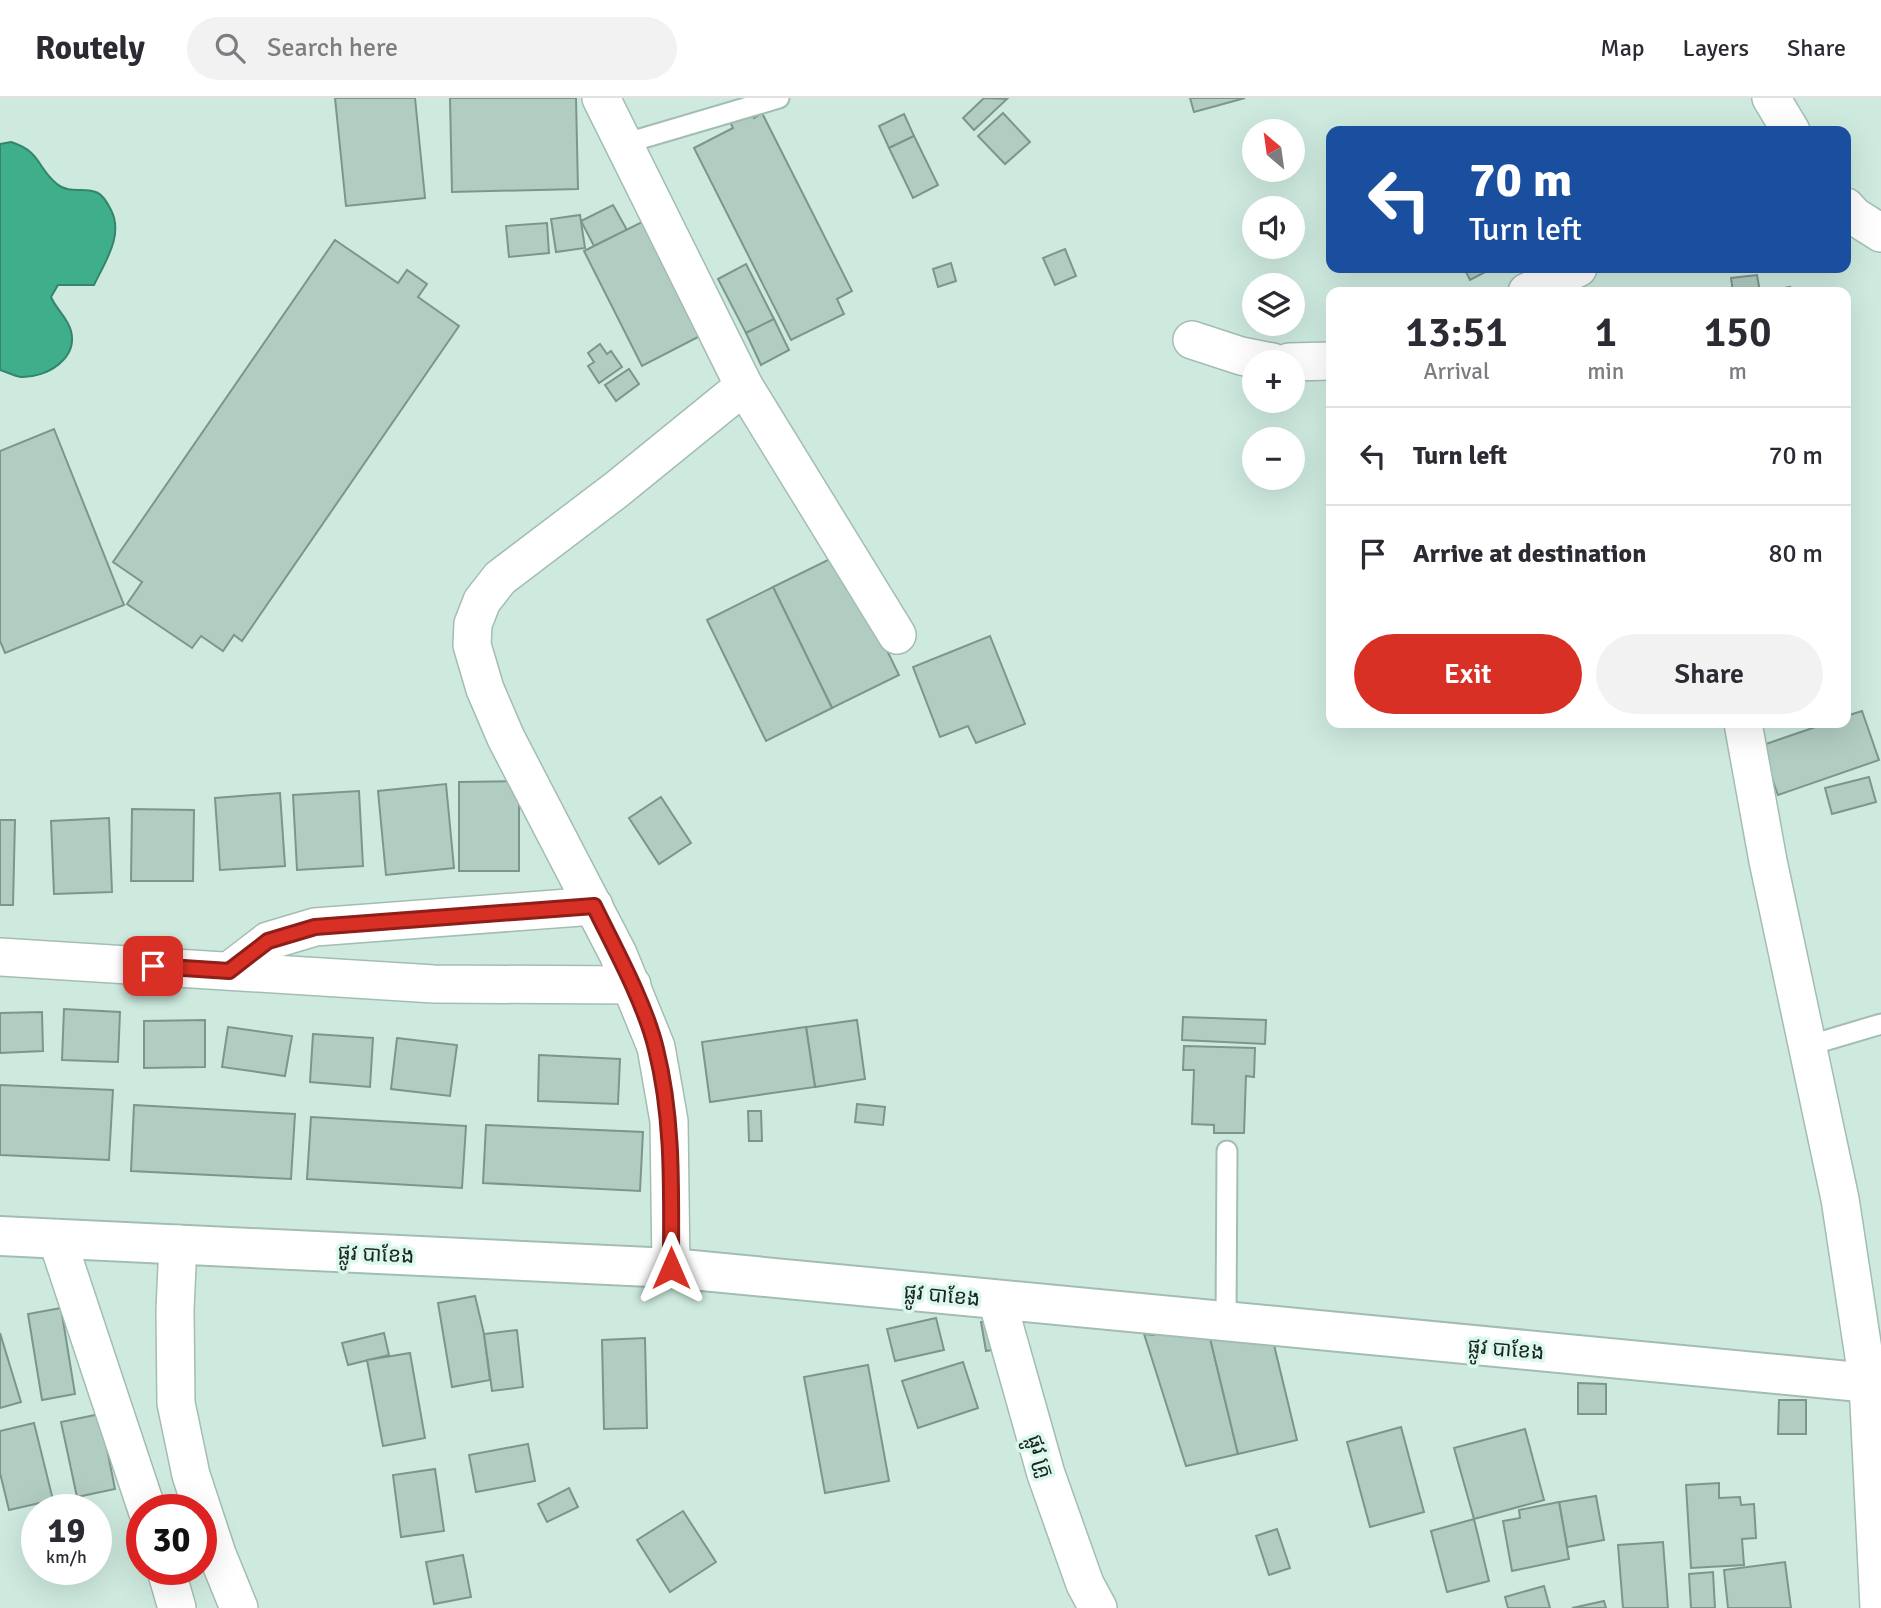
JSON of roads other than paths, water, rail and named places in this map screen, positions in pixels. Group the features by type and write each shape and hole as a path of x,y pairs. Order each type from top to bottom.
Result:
{"street":[{"path":"601,98 744,386 897,635"},
{"path":"1771,98 1788,126"},
{"path":"1851,213 1881,233"},
{"path":"1538,287 1567,273"},
{"path":"1192,340 1242,356"},
{"path":"1305,362 1326,361"},
{"path":"671,1268 669,1121 656,1047 632,985 594,906 506,738 485,689 475,656 472,645 473,624 482,601 500,578 616,490 744,386"},
{"path":"1744,728 1768,861 1840,1199 1875,1384 1879,1608"},
{"path":"229,971 268,941 315,927 594,906"},
{"path":"0,957 434,984 632,985"},
{"name":"ផ្លូវ បាខែង","path":"0,1236 671,1268 1875,1384"},
{"path":"57,1238 142,1494"},
{"path":"178,1244 175,1310 176,1403 191,1475 217,1554 239,1608"},
{"name":"ផ្លូវ គ្រូ","path":"997,1300 1046,1474 1085,1584 1098,1608"},
{"path":"170,1585 177,1608"}],"lane":[{"path":"623,144 779,98"},
{"path":"1807,1046 1881,1024"},
{"path":"1226,1322 1227,1151"}]}
